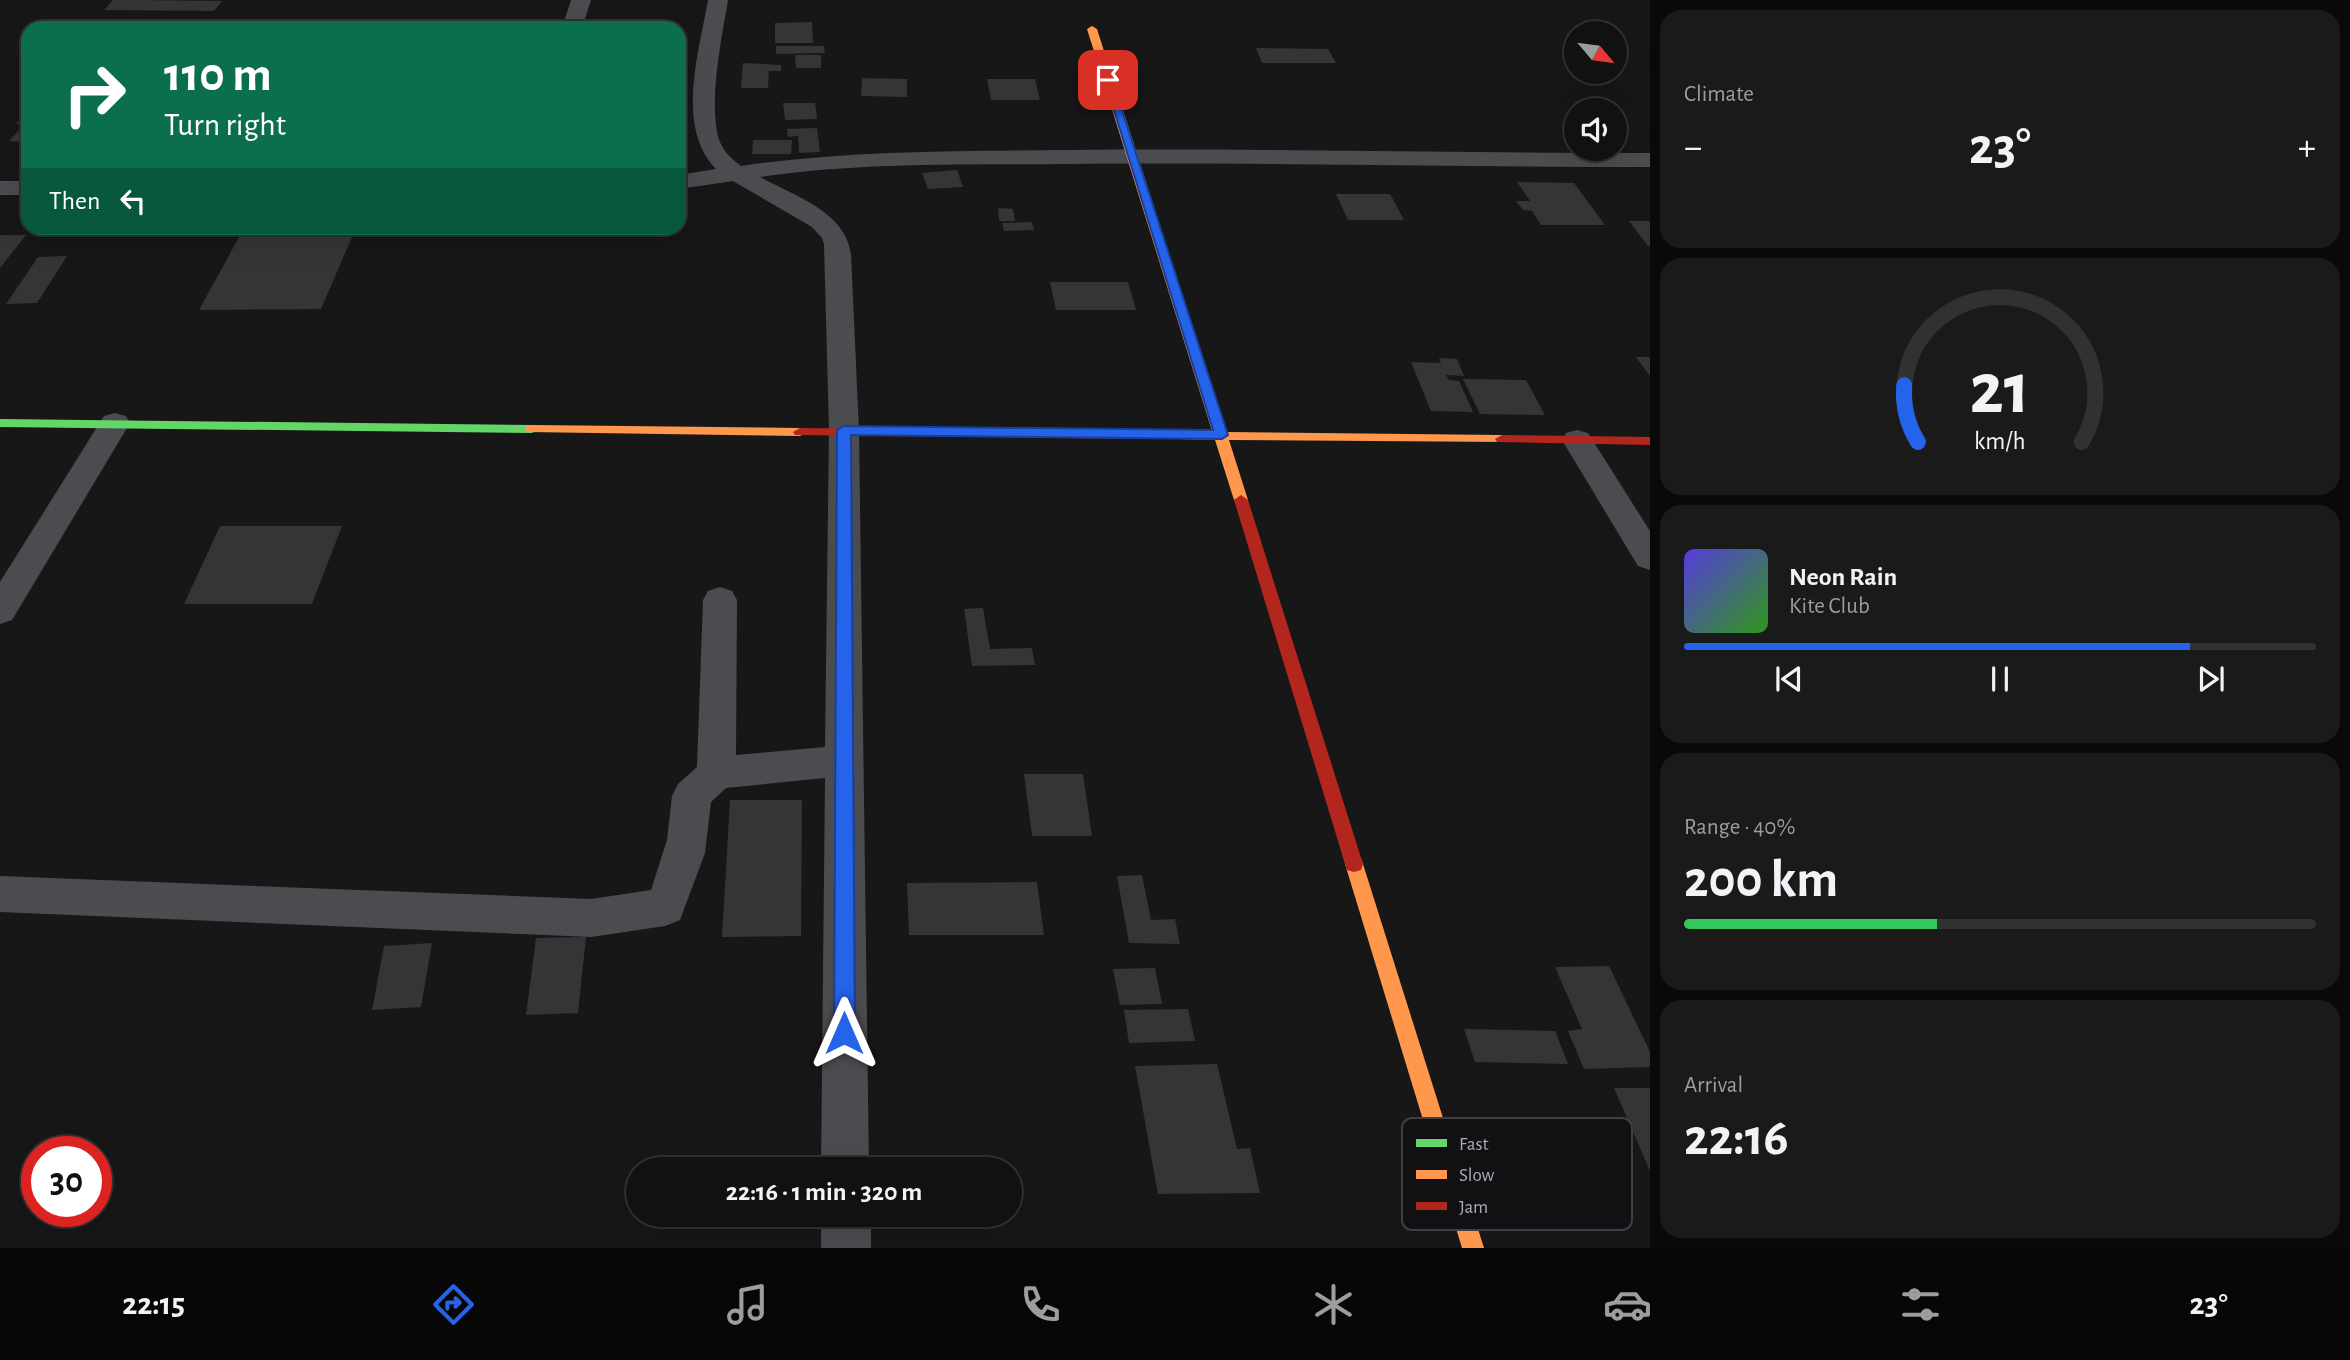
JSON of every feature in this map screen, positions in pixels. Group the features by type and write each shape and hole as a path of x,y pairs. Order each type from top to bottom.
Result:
{"street":[{"path":"574,21 581,0"},
{"path":"718,0 706,67 707,139 713,154 737,173 821,222 835,236 838,254 844,430 842,761 845,1157"},
{"path":"1092,29 1130,156 1222,435 1433,1118"},
{"path":"686,181 854,160 1130,156 1650,160"},
{"path":"0,188 21,188"},
{"path":"0,423 844,430 1650,441"},
{"path":"0,611 115,423"},
{"path":"1577,440 1650,558"},
{"path":"716,773 720,600"},
{"path":"0,894 591,918 665,907 690,839 692,796 716,773 842,761"},
{"path":"846,1227 846,1248"},
{"path":"1467,1230 1473,1248"}],"building":[{"path":"113,0 222,1 214,11 104,10"},
{"path":"812,22 813,43 775,43 775,23"},
{"path":"776,46 824,46 825,53 776,54"},
{"path":"1256,48 1328,49 1336,63 1262,63"},
{"path":"795,55 821,55 821,68 796,68"},
{"path":"743,63 781,65 781,71 769,71 768,88 741,88"},
{"path":"862,78 907,79 907,97 861,96"},
{"path":"987,79 1035,79 1040,100 991,100"},
{"path":"783,103 815,103 817,119 785,120"},
{"path":"21,128 21,142 9,141"},
{"path":"817,128 820,152 799,153 798,136 788,137 787,129"},
{"path":"753,140 792,140 791,154 752,154"},
{"path":"957,170 963,187 928,189 922,173"},
{"path":"1517,182 1574,183 1605,225 1541,225 1532,211 1523,210 1516,201 1530,201"},
{"path":"1336,194 1390,194 1404,220 1348,220"},
{"path":"998,208 1013,209 1015,221 999,221"},
{"path":"1629,221 1650,221 1650,246 1648,246"},
{"path":"1032,222 1034,230 1004,231 1002,223"},
{"path":"0,235 26,235 0,268"},
{"path":"240,235 353,235 321,309 199,310"},
{"path":"67,256 37,303 6,304 38,257"},
{"path":"1050,282 1128,282 1136,310 1056,310"},
{"path":"1636,357 1650,357 1650,376"},
{"path":"1439,358 1457,359 1464,376 1446,375 1449,380 1459,381 1473,412 1431,411 1411,362 1441,363"},
{"path":"1463,379 1526,380 1545,415 1480,414"},
{"path":"220,526 342,526 312,604 184,604"},
{"path":"983,608 990,649 1032,648 1035,665 972,666 964,609"},
{"path":"1024,774 1083,774 1092,836 1032,836"},
{"path":"730,800 802,800 801,936 722,937"},
{"path":"1142,875 1151,920 1175,919 1180,944 1129,943 1117,876"},
{"path":"1037,882 1044,935 909,935 907,883"},
{"path":"586,937 578,1013 526,1015 536,938"},
{"path":"432,943 421,1007 372,1010 384,946"},
{"path":"1609,966 1650,1052 1650,1067 1584,1069 1568,1031 1582,1029 1555,967"},
{"path":"1155,968 1162,1004 1120,1005 1113,969"},
{"path":"1188,1009 1195,1041 1129,1043 1124,1010"},
{"path":"1464,1029 1555,1031 1568,1064 1475,1062"},
{"path":"1217,1064 1237,1149 1250,1148 1260,1193 1158,1194 1135,1066"},
{"path":"1614,1088 1650,1088 1650,1171 1632,1130 1632,1118 1627,1118"}],"traffic: fast":[{"path":"0,423 532,429"}],"traffic: slow":[{"path":"1092,29 1241,500"},
{"path":"532,429 800,432"},
{"path":"1145,435 1502,439"},
{"path":"1354,864 1433,1118"},
{"path":"1467,1230 1473,1248"}],"traffic: jam":[{"path":"800,432 1145,435"},
{"path":"1502,439 1650,441"},
{"path":"1241,500 1354,864"}],"route":[{"path":"844,1033 844,430 1222,435 1130,156 1108,80"}]}
